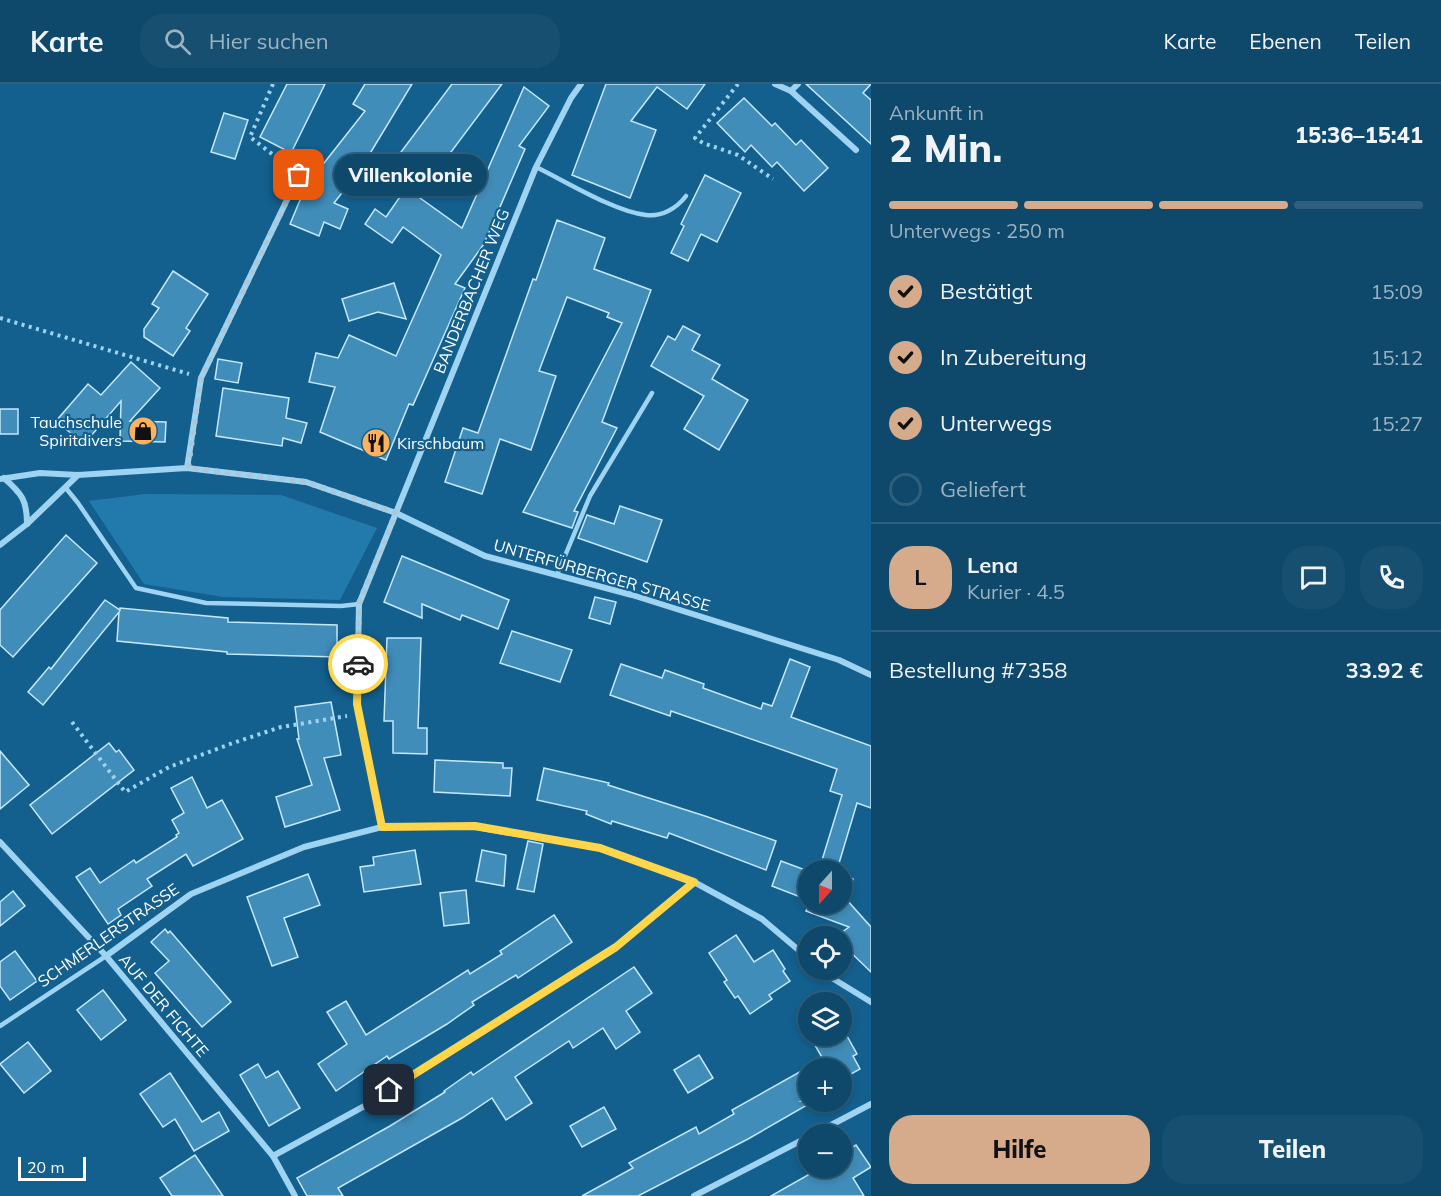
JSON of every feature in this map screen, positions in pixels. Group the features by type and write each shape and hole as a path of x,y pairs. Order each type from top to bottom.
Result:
{"street":[{"name":"BANDERBACHER WEG","path":"359,603 536,167 571,98 581,84"},
{"path":"775,84 791,91 856,150"},
{"path":"791,91 798,84"},
{"path":"188,468 201,378 299,175"},
{"name":"UNTERFÜRBERGER STRASSE","path":"2,479 40,472 78,475 188,468 306,482 396,513 485,556 632,595 829,656 871,675"},
{"path":"0,545 27,524 78,475"},
{"name":"UNTERFÜRBERGER STRASSE","path":"2,479 21,494 27,508 27,524"},
{"path":"359,603 357,704 382,827"},
{"name":"SCHMERLERSTRASSE","path":"106,956 191,894 304,847 382,827 475,826 600,848 694,882 762,919 798,950"},
{"name":"AUF DER FICHTE","path":"0,842 106,956 273,1156 295,1196"},
{"path":"273,1156 370,1102 616,947 694,882"},
{"path":"835,980 871,1002"},
{"path":"833,1124 871,1104"},
{"path":"694,1196 798,1142"}],"lane":[{"path":"536,167 624,210 648,216 664,213 678,206 686,196"},
{"path":"557,575 590,496 652,393"},
{"path":"65,487 136,588 206,603 341,606 359,603"},
{"name":"SCHMERLERSTRASSE","path":"0,1026 106,956"}],"path":[{"path":"273,84 250,137 299,175"},
{"path":"738,84 695,138 738,155 773,179"},
{"path":"0,318 201,378"},
{"path":"72,722 125,792 169,767 271,730 359,714"}],"shaded area":[{"path":"145,494 281,495 377,528 340,600 223,597 144,584 89,501"}],"building":[{"path":"287,84 325,84 291,153 260,137"},
{"path":"365,84 412,84 360,170 334,203 348,209 340,229 324,222 319,236 290,224 306,186 365,111 353,104"},
{"path":"452,84 502,84 424,188 392,164"},
{"path":"606,84 705,84 687,109 657,87 631,121 656,130 630,198 572,175"},
{"path":"806,84 871,84 863,93 871,100 871,144"},
{"path":"524,87 549,106 519,146 525,149 484,244 455,284 465,288 413,405 409,404 386,460 320,432 335,387 309,382 316,353 338,358 349,335 396,356 441,255 403,227 392,243 365,224 375,209 386,217 406,188 462,228"},
{"path":"744,98 772,126 775,123 796,145 801,140 828,168 804,191 777,162 772,167 751,145 745,152 717,123"},
{"path":"224,113 248,120 235,159 211,152"},
{"path":"705,175 741,193 717,242 701,234 688,261 671,253 684,226 681,224"},
{"path":"557,220 605,238 594,269 651,290 602,422 617,428 574,511 578,512 572,528 523,512 622,323 607,317 609,313 567,297 539,371 556,376 531,450 500,439 482,494 445,482 463,428 478,433 533,279 536,280"},
{"path":"173,271 208,294 186,328 190,331 173,356 144,337 144,329 159,308 152,304"},
{"path":"394,283 406,319 378,312 349,321 342,299"},
{"path":"683,326 700,335 692,350 720,365 712,379 748,400 719,450 684,429 704,396 651,366 668,336 675,340"},
{"path":"218,359 242,363 238,383 215,379"},
{"path":"131,362 160,388 130,421 166,422 165,442 120,441 121,401 84,444 56,421 88,384 101,395"},
{"path":"223,388 289,398 286,418 307,423 301,443 283,438 282,446 216,436"},
{"path":"0,409 18,409 18,434 0,434"},
{"path":"620,506 662,520 647,562 578,538 587,515 614,524"},
{"path":"66,535 97,563 13,657 0,645 0,610"},
{"path":"402,556 509,600 498,629 462,615 460,620 422,604 422,618 384,602"},
{"path":"595,597 616,602 610,624 589,618"},
{"path":"105,600 120,610 120,608 228,618 228,622 337,625 337,657 227,654 227,652 117,641 119,612 43,705 28,692 49,667 51,669"},
{"path":"512,631 572,650 560,682 500,663"},
{"path":"387,638 421,638 418,728 427,728 427,754 393,753 393,721 384,721"},
{"path":"790,659 810,667 791,717 871,746 871,808 857,803 840,860 822,860 842,795 830,791 837,769 671,711 670,716 610,695 621,664 662,678 665,670 704,684 703,688 761,709 763,703 772,706"},
{"path":"331,702 341,755 324,758 340,810 285,827 276,797 312,785 297,739 299,739 295,707"},
{"path":"109,743 116,752 119,750 134,770 52,834 30,805"},
{"path":"0,751 29,785 0,809"},
{"path":"435,760 503,763 503,768 512,768 510,796 434,792"},
{"path":"544,768 609,783 608,785 776,841 766,870 669,833 667,838 612,821 611,824 586,814 587,811 537,800"},
{"path":"192,777 207,808 222,800 243,839 193,866 186,854 147,879 152,886 118,909 121,915 108,924 76,877 90,868 100,883 134,860 136,863 177,837 179,833 172,820 184,813 171,788"},
{"path":"528,841 543,844 534,892 517,889"},
{"path":"415,850 421,884 364,892 360,867 374,865 373,857"},
{"path":"482,850 506,855 504,886 476,881"},
{"path":"781,861 798,867 798,896 772,886"},
{"path":"308,874 320,905 284,918 298,957 272,966 247,897"},
{"path":"466,890 469,923 444,926 440,893"},
{"path":"13,891 25,906 0,926 0,902"},
{"path":"852,906 871,927 871,972 852,954 852,926 814,914 852,914"},
{"path":"554,915 572,942 518,978 516,975 472,1002 474,1005 447,1024 389,1059 387,1056 336,1091 318,1064 347,1044 327,1012 346,1001 366,1035 468,970 470,974 502,954 500,951"},
{"path":"165,929 168,933 170,931 231,1002 202,1027 155,973 169,961 151,942"},
{"path":"736,935 754,962 773,950 790,981 769,995 772,999 750,1014 738,996 735,998 724,982 727,980 709,953"},
{"path":"15,951 37,981 10,1000 0,986 0,962"},
{"path":"634,967 652,993 626,1011 640,1032 616,1049 603,1028 573,1048 569,1041 515,1077 532,1103 506,1120 492,1098 462,1118 338,1188 343,1196 307,1196 297,1178 390,1126 445,1092 471,1072 473,1075"},
{"path":"103,990 126,1020 101,1040 77,1010"},
{"path":"28,1042 51,1071 24,1093 0,1064"},
{"path":"852,1045 857,1054 853,1056 860,1069 852,1073 852,1058 822,1058 815,1046"},
{"path":"699,1055 713,1078 688,1093 674,1070"},
{"path":"258,1064 266,1078 278,1071 300,1108 269,1126 240,1075"},
{"path":"170,1073 202,1122 219,1112 229,1131 194,1151 175,1119 163,1127 140,1094"},
{"path":"798,1073 798,1110 748,1139 638,1196 582,1196 633,1168 629,1163 696,1127 699,1134 734,1114 732,1110"},
{"path":"604,1107 616,1129 582,1147 570,1126"},
{"path":"856,1145 871,1167 853,1178 864,1196 771,1196 803,1178 852,1178 852,1147"},
{"path":"195,1155 223,1196 172,1196 160,1178"}],"way so far":[{"path":"299,175 201,378 188,468 306,482 396,513 359,603 358,664"}],"place":[{"name":"Villenkolonie","path":"299,175"},
{"name":"Tauchschule Spiritdivers","path":"143,431"},
{"name":"Kirschbaum","path":"376,443"}],"route":[{"path":"358,664 357,704 382,827 475,826 600,848 694,882 616,947 389,1090"}]}
